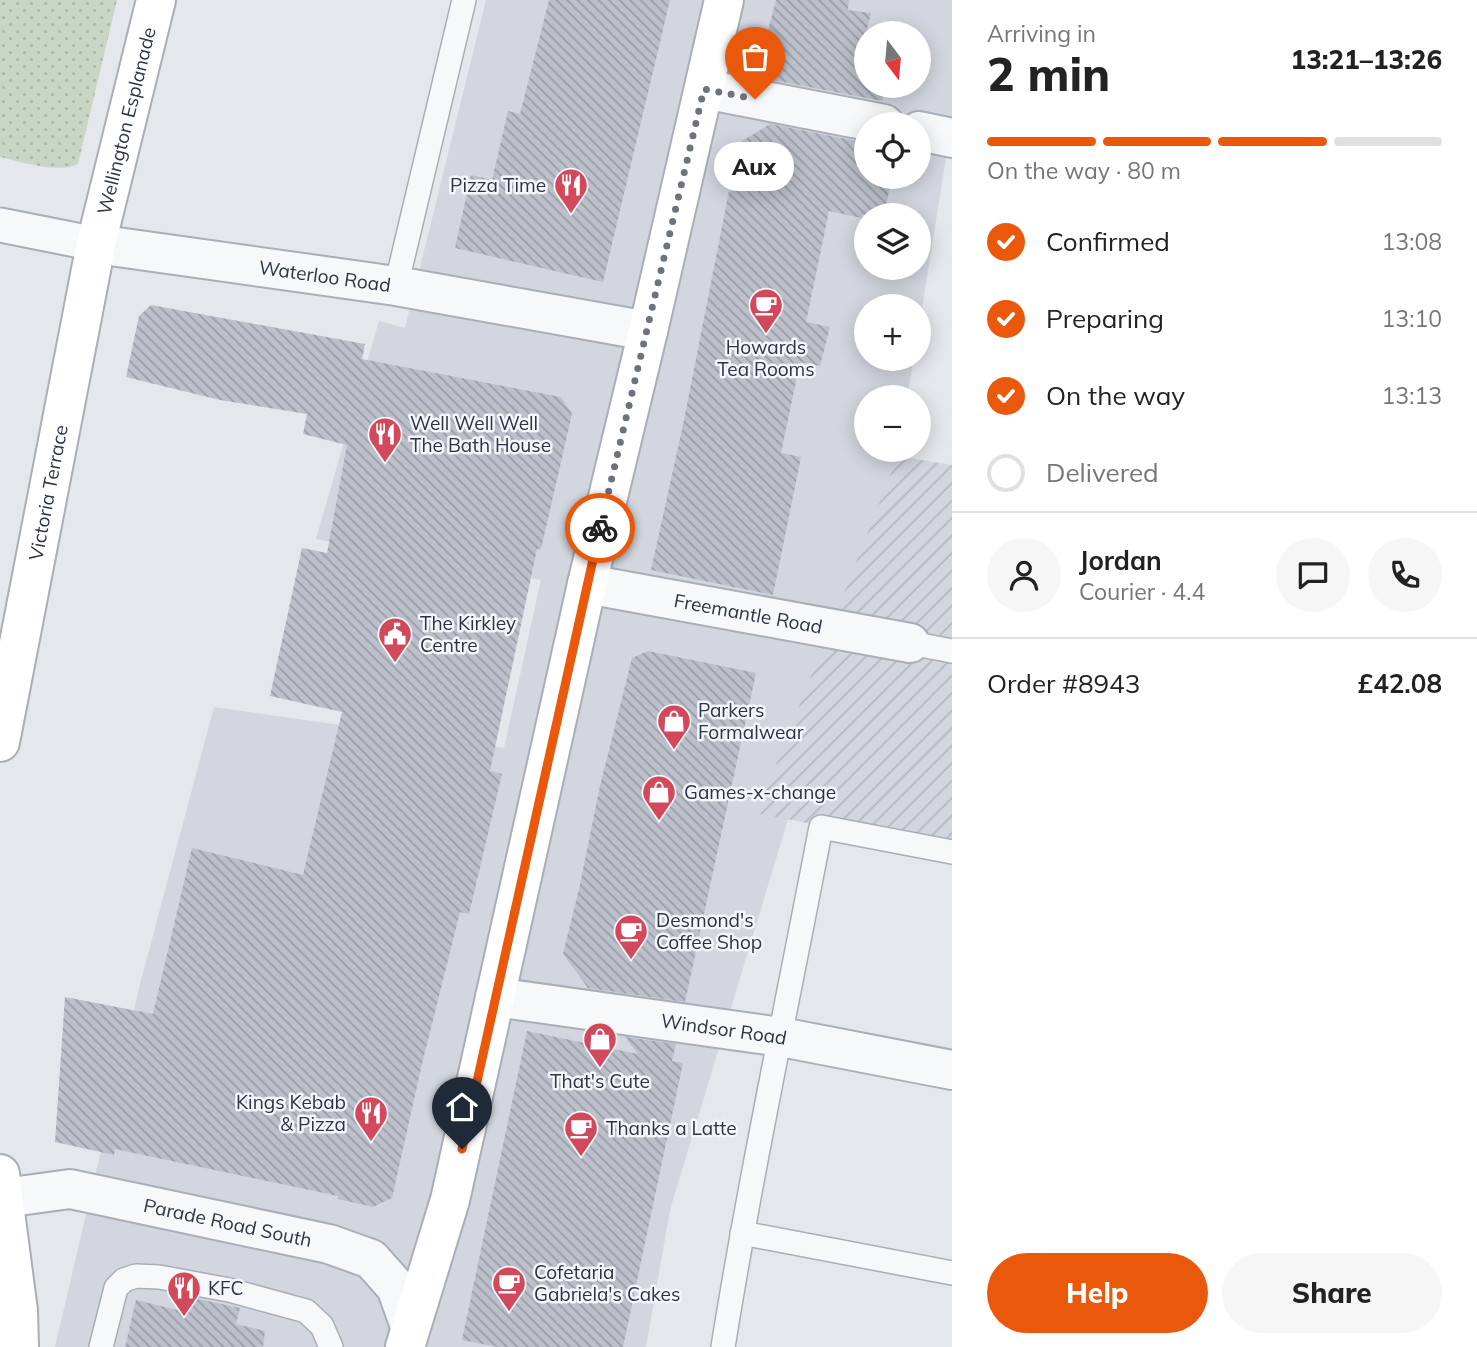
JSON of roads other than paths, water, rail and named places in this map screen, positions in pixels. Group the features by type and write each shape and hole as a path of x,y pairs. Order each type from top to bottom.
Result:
{"main road":[{"name":"Wellington Esplanade","path":"96,244 156,0"},
{"path":"408,1337 450,1200 587,584 724,0"},
{"name":"Victoria Terrace","path":"0,742 96,244"},
{"path":"2,1186 18,1311 19,1347"}],"street":[{"path":"704,89 854,118"},
{"path":"931,134 952,138"},
{"name":"Waterloo Road","path":"0,225 96,244 396,286 648,331"},
{"name":"Freemantle Road","path":"587,584 910,643"},
{"name":"Windsor Road","path":"495,997 781,1037 952,1070"},
{"name":"Parade Road South","path":"2,1186 70,1189 329,1244 371,1259 396,1287 408,1337"}],"lane":[{"path":"396,286 464,0"},
{"path":"910,643 952,651"},
{"path":"723,1347 742,1233 821,827 952,852"},
{"path":"742,1233 952,1273"},
{"path":"101,1347 116,1289 124,1280 136,1276 159,1277 229,1290 306,1311 322,1325 331,1347"}],"place":[{"name":"Aux","path":"755,99"},
{"name":"Pizza Time","path":"571,215"},
{"name":"Howards Tea Rooms","path":"766,335"},
{"name":"Well Well Well The Bath House","path":"385,464"},
{"name":"The Kirkley Centre","path":"395,664"},
{"name":"Parkers Formalwear","path":"674,751"},
{"name":"Games-x-change","path":"659,822"},
{"name":"Desmond's Coffee Shop","path":"631,961"},
{"name":"That's Cute","path":"600,1069"},
{"name":"Kings Kebab & Pizza","path":"371,1143"},
{"name":"Thanks a Latte","path":"581,1158"},
{"name":"Cofetaria Gabriela's Cakes","path":"509,1313"},
{"name":"KFC","path":"184,1318"}]}
